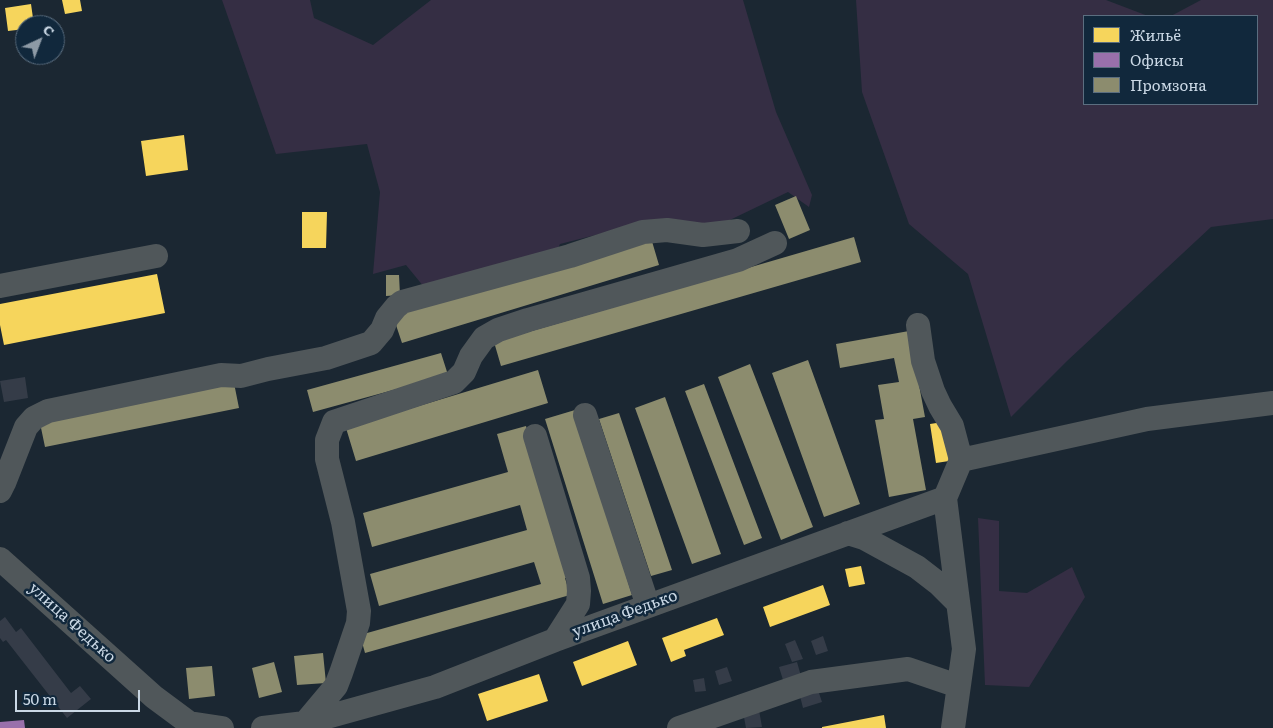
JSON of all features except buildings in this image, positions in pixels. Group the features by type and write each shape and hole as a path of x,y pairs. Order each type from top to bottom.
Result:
{"street":[{"path":"0,491 26,427 34,418 48,411 221,375 242,376 326,358 371,343 382,330 387,318 402,302 570,256 643,232 667,230 703,236 738,231"},
{"path":"305,723 336,686 355,632 359,611 343,522 327,459 327,440 334,422 454,382 464,372 471,356 484,338 498,330 547,314 738,260 775,243"},
{"path":"0,286 156,256"},
{"path":"918,325 923,361 940,406 952,426 961,460 945,498 964,649 953,728"},
{"path":"961,460 1147,418 1273,403"},
{"path":"585,415 648,606"},
{"path":"534,436 578,578 578,604 555,640"},
{"name":"улица Федько","path":"263,728 305,723 436,687 555,640 945,498"},
{"path":"848,533 864,538 917,567 939,584 958,603"},
{"name":"улица Федько","path":"0,558 154,697 189,723 213,727"},
{"path":"679,728 811,682 908,669 958,686"}],"shaded area":[{"path":"222,0 310,0 314,18 373,45 431,0 743,0 776,112 812,195 809,207 788,192 707,231 647,222 560,244 555,255 424,287 406,265 373,274 380,192 367,144 276,154"},
{"path":"856,0 1106,0 1145,15 1083,15 1083,105 1258,105 1258,15 1173,15 1201,0 1273,0 1273,219 1211,227 1067,361 1011,417 968,274 909,224 862,92"},
{"path":"978,518 999,521 999,591 1027,593 1072,567 1085,597 1029,687 985,685"}]}
